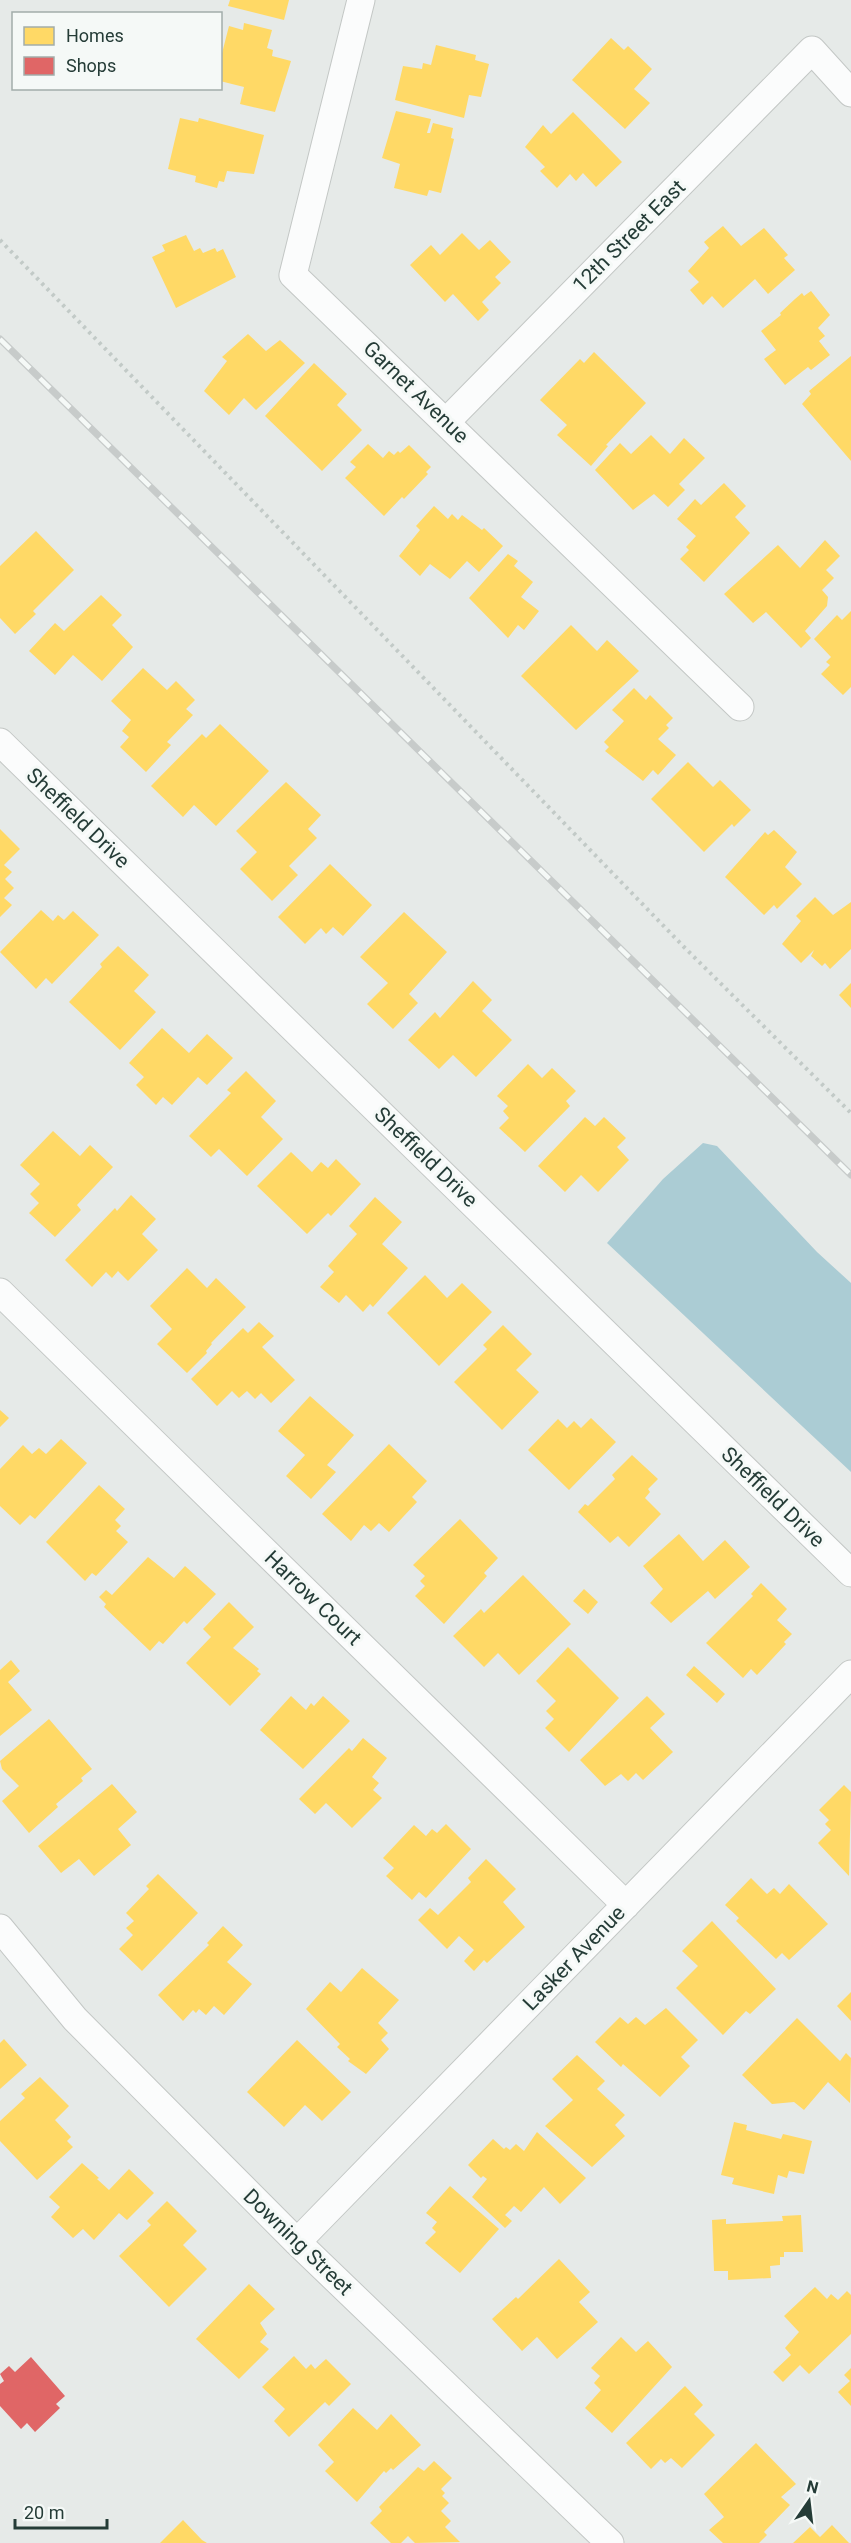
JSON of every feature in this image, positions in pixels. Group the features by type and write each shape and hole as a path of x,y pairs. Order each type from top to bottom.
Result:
{"street":[{"name":"Garnet Avenue","path":"361,0 293,275 447,421 740,707"},
{"name":"12th Street East","path":"447,421 812,50 851,93"},
{"name":"Sheffield Drive","path":"0,742 851,1573"},
{"name":"Harrow Court","path":"0,1292 626,1905"},
{"name":"Lasker Avenue","path":"297,2242 851,1674"},
{"name":"Downing Street","path":"0,1928 75,2019 297,2242 610,2543"}],"path":[{"path":"0,240 675,938 851,1113"}],"water":[{"path":"703,1143 717,1146 817,1252 851,1283 851,1472 607,1243 663,1179"}],"building: Homes":[{"path":"230,0 289,0 284,20 228,6"},
{"path":"244,23 272,30 267,48 273,50 272,56 291,61 275,112 240,104 244,87 222,82 222,53 229,26 243,30"},
{"path":"611,38 624,50 628,46 652,69 634,89 650,103 625,129 572,80"},
{"path":"436,45 476,55 475,60 489,64 481,97 469,95 464,118 395,100 403,66 422,69 423,63 431,65"},
{"path":"396,111 431,119 427,133 430,133 433,123 453,128 451,138 454,139 441,193 429,190 427,196 394,188 400,164 382,158"},
{"path":"573,112 622,162 596,187 583,173 576,181 570,174 557,188 540,171 545,167 525,147 543,125 551,134"},
{"path":"180,118 198,122 199,118 264,135 254,174 227,171 224,182 219,181 217,188 195,182 196,176 168,169"},
{"path":"723,226 741,246 764,228 788,255 784,258 795,270 768,294 755,279 723,308 712,296 703,305 690,290 699,282 688,271 709,248 704,242"},
{"path":"462,233 479,250 490,240 511,262 495,277 501,283 482,302 489,310 478,321 453,294 445,302 410,265 431,245 440,255"},
{"path":"186,235 194,251 200,248 203,253 215,248 217,252 223,249 236,277 176,308 152,257 165,251 162,245"},
{"path":"811,291 830,315 818,328 825,336 819,341 830,355 811,370 808,367 785,385 764,359 776,350 761,331 781,315 780,313 802,293 804,296"},
{"path":"248,334 266,351 280,340 305,363 256,410 244,398 229,415 204,391 227,361 222,357"},
{"path":"594,352 646,403 606,445 608,446 591,466 557,435 567,425 540,400 580,359 584,363"},
{"path":"851,356 851,461 802,404 811,394 809,391"},
{"path":"314,363 347,394 337,405 362,430 322,471 265,416"},
{"path":"651,435 670,454 684,438 705,458 679,484 685,490 668,507 654,494 633,510 595,470 620,443 631,454"},
{"path":"368,444 383,458 389,451 394,455 409,445 431,467 426,472 428,474 384,516 345,478 356,467 350,462"},
{"path":"724,483 746,506 735,517 750,533 704,582 680,559 689,550 686,547 696,536 677,519 695,499 701,505"},
{"path":"434,506 448,519 452,514 458,520 462,515 482,530 484,528 503,546 479,572 467,561 450,579 430,564 420,576 399,556 420,530 416,526"},
{"path":"36,531 74,570 33,611 36,614 15,634 0,618 0,566"},
{"path":"825,540 840,556 826,570 834,578 822,590 828,597 827,606 805,631 811,638 801,648 766,612 753,623 724,594 778,545 800,568"},
{"path":"508,554 518,561 514,566 533,582 521,597 539,611 524,630 518,625 508,638 469,598"},
{"path":"101,595 122,615 112,625 133,647 102,681 73,655 55,675 29,651 55,623 64,631"},
{"path":"851,611 851,687 843,695 821,674 830,665 826,662 831,657 814,639 837,615 842,620"},
{"path":"571,625 597,651 607,640 639,671 576,730 521,676"},
{"path":"143,668 167,690 176,681 195,700 186,709 193,715 167,742 171,745 146,772 120,747 129,737 122,731 131,720 111,701"},
{"path":"634,688 646,700 650,695 673,718 666,725 669,728 658,739 676,755 658,775 653,770 643,781 605,751 609,747 604,742 624,721 612,710"},
{"path":"220,724 269,771 216,826 194,805 183,817 151,786 202,734 206,738"},
{"path":"688,762 713,787 720,780 751,810 734,827 732,824 704,852 651,799"},
{"path":"286,782 321,815 308,829 317,838 289,866 298,875 272,901 240,869 257,852 236,831"},
{"path":"0,829 20,849 4,865 12,872 5,879 14,888 4,898 12,905 0,917"},
{"path":"774,830 797,852 785,867 802,884 777,909 774,905 764,915 725,877 765,832 768,835"},
{"path":"330,864 372,905 343,936 333,927 326,934 321,928 305,944 278,917"},
{"path":"815,897 833,915 851,902 851,949 830,969 825,963 822,966 811,956 814,950 801,963 782,944 801,921 796,916"},
{"path":"41,910 53,921 58,915 64,920 73,911 99,935 52,984 46,978 36,989 0,952"},
{"path":"404,912 447,952 409,994 418,1003 393,1029 367,1004 388,983 360,957"},
{"path":"118,946 149,975 134,991 156,1012 120,1050 69,1002"},
{"path":"473,981 492,1000 482,1011 512,1040 476,1077 453,1055 439,1069 408,1040 435,1012 440,1018"},
{"path":"851,983 851,1008 839,995"},
{"path":"162,1028 189,1053 207,1034 233,1058 207,1085 198,1077 172,1105 163,1097 156,1105 136,1085 144,1077 129,1063"},
{"path":"528,1064 542,1078 552,1068 576,1091 566,1101 570,1106 525,1152 499,1128 509,1118 503,1111 508,1106 497,1096"},
{"path":"246,1071 276,1101 261,1117 283,1139 247,1176 219,1149 211,1157 189,1136 231,1093 227,1090"},
{"path":"585,1117 595,1126 604,1117 626,1138 617,1147 629,1160 598,1192 581,1175 565,1192 538,1166"},
{"path":"53,1131 80,1156 90,1145 113,1167 77,1205 81,1210 55,1237 29,1213 39,1203 30,1194 40,1184 20,1165"},
{"path":"291,1152 312,1172 321,1162 328,1168 336,1159 361,1184 331,1216 328,1213 307,1234 257,1186"},
{"path":"131,1195 156,1219 142,1234 158,1250 128,1281 118,1271 112,1278 106,1272 92,1287 65,1260 115,1208 117,1211"},
{"path":"375,1197 402,1222 382,1244 408,1268 373,1307 370,1304 363,1312 346,1295 339,1303 320,1287 334,1272 328,1266 357,1234 349,1226"},
{"path":"187,1268 207,1288 216,1278 246,1307 211,1343 207,1353 187,1373 157,1344 172,1329 150,1306"},
{"path":"425,1275 447,1298 462,1283 492,1312 439,1366 387,1313"},
{"path":"259,1322 274,1336 262,1347 295,1380 271,1403 261,1393 255,1399 247,1391 239,1398 232,1391 217,1406 191,1379 243,1328 248,1333"},
{"path":"503,1325 532,1354 516,1370 539,1392 502,1430 454,1382 487,1349 483,1345"},
{"path":"310,1396 354,1435 327,1465 336,1472 311,1499 286,1476 305,1455 278,1431"},
{"path":"0,1410 9,1418 0,1427"},
{"path":"591,1418 616,1442 569,1490 528,1450 558,1419 567,1428 574,1421 581,1428"},
{"path":"61,1439 87,1463 35,1519 30,1515 20,1525 0,1506 0,1469 23,1445 32,1454 39,1448 46,1454"},
{"path":"389,1444 427,1481 412,1497 417,1502 389,1532 379,1523 371,1531 364,1525 351,1541 322,1514"},
{"path":"632,1455 658,1479 648,1489 650,1492 645,1498 661,1514 629,1547 618,1536 610,1543 578,1512 585,1504 588,1506 615,1479 612,1475"},
{"path":"99,1485 125,1509 115,1520 121,1526 116,1531 128,1542 96,1576 92,1573 85,1581 46,1542"},
{"path":"460,1519 498,1558 484,1573 487,1576 444,1624 415,1596 425,1586 420,1581 425,1576 413,1565"},
{"path":"679,1534 703,1561 725,1540 750,1567 715,1599 708,1591 671,1623 650,1603 663,1589 643,1566"},
{"path":"148,1557 174,1578 185,1566 216,1594 187,1624 184,1621 163,1644 159,1641 150,1651 104,1607 106,1604 99,1597 106,1590 112,1595"},
{"path":"523,1575 571,1624 519,1675 498,1653 484,1667 453,1636 481,1609 484,1613"},
{"path":"761,1583 787,1609 777,1620 792,1634 784,1642 786,1644 757,1675 751,1669 743,1678 706,1643 753,1596 751,1594"},
{"path":"584,1589 598,1602 588,1614 573,1601"},
{"path":"229,1602 254,1627 233,1648 259,1669 257,1671 261,1674 230,1706 186,1663 211,1637 203,1629"},
{"path":"568,1647 619,1698 569,1752 545,1728 554,1719 546,1711 556,1701 536,1681"},
{"path":"11,1660 20,1671 8,1682 32,1710 0,1736 0,1670"},
{"path":"694,1666 725,1694 717,1703 686,1675"},
{"path":"291,1696 306,1710 311,1703 314,1706 323,1696 350,1721 303,1769 260,1730"},
{"path":"647,1696 665,1714 650,1728 673,1752 643,1780 636,1773 628,1781 621,1774 605,1786 580,1760"},
{"path":"49,1719 92,1769 81,1778 83,1781 56,1804 58,1807 29,1833 2,1801 19,1786 2,1769 0,1761"},
{"path":"363,1738 387,1758 372,1777 379,1783 373,1790 382,1798 352,1828 326,1803 315,1814 299,1799 349,1748 352,1751"},
{"path":"112,1784 137,1812 118,1829 131,1845 94,1876 79,1859 61,1873 38,1846"},
{"path":"844,1785 851,1792 849,1876 818,1843 831,1830 825,1824 829,1820 819,1810"},
{"path":"446,1824 471,1849 426,1898 419,1892 412,1900 386,1876 394,1868 383,1858 414,1825 426,1836 432,1829 437,1833"},
{"path":"486,1859 516,1889 503,1902 525,1927 487,1963 484,1960 474,1971 464,1961 474,1950 459,1936 447,1949 418,1920 430,1908 438,1915 471,1882 468,1878"},
{"path":"158,1874 198,1913 142,1971 119,1949 133,1935 126,1928 134,1921 126,1913 149,1889 146,1886"},
{"path":"751,1878 767,1894 774,1888 780,1894 789,1884 828,1924 789,1960 782,1953 776,1959 736,1921 739,1918 725,1905"},
{"path":"712,1921 776,1989 750,2014 746,2011 723,2035 676,1988 698,1966 682,1951"},
{"path":"223,1926 243,1945 227,1962 252,1984 224,2015 214,2006 206,2015 199,2009 196,2013 193,2010 183,2021 158,1995 209,1945 207,1943"},
{"path":"362,1968 399,2000 378,2023 388,2033 381,2040 389,2049 366,2074 348,2061 350,2059 337,2047 340,2044 306,2009 330,1982 341,1992"},
{"path":"851,1992 851,2021 837,2006"},
{"path":"666,2008 698,2040 681,2057 690,2066 660,2097 623,2064 621,2067 595,2042 620,2017 628,2024 636,2017 645,2025"},
{"path":"797,2018 840,2061 846,2053 851,2058 850,2103 828,2082 804,2110 794,2102 772,2104 742,2075"},
{"path":"4,2039 27,2065 0,2089 0,2043"},
{"path":"297,2040 351,2092 322,2121 305,2105 284,2127 247,2092"},
{"path":"577,2055 605,2081 597,2089 625,2115 615,2125 625,2136 592,2167 545,2126 573,2100 552,2079"},
{"path":"40,2077 69,2106 55,2120 71,2137 67,2141 73,2147 37,2180 0,2141 0,2121 25,2098 21,2094"},
{"path":"734,2122 747,2125 746,2130 781,2139 783,2134 812,2141 804,2174 789,2171 787,2178 778,2175 774,2194 732,2184 734,2178 721,2175"},
{"path":"537,2132 586,2178 560,2204 544,2187 521,2212 514,2206 505,2215 512,2221 505,2228 472,2197 487,2179 483,2176 481,2178 468,2165 493,2139 504,2149 506,2147 510,2150 516,2144 524,2151"},
{"path":"82,2163 109,2190 129,2169 154,2193 127,2220 119,2213 94,2240 83,2229 73,2238 51,2217 60,2207 49,2197"},
{"path":"450,2186 499,2229 460,2273 425,2243 436,2232 432,2228 437,2222 426,2213"},
{"path":"167,2201 197,2231 183,2245 207,2269 169,2307 119,2256 151,2225 147,2221"},
{"path":"801,2215 803,2252 784,2252 784,2257 780,2257 780,2265 770,2266 771,2278 728,2280 728,2271 714,2271 712,2220 726,2219 726,2224 783,2221 782,2216"},
{"path":"559,2259 590,2292 579,2302 598,2322 557,2359 537,2337 522,2351 492,2319 516,2297 518,2299"},
{"path":"249,2284 275,2309 260,2323 267,2334 260,2342 269,2349 239,2379 196,2339"},
{"path":"815,2287 827,2299 831,2294 838,2300 847,2291 851,2295 851,2334 809,2374 800,2365 783,2382 773,2372 791,2355 785,2348 799,2332 784,2316"},
{"path":"621,2337 636,2352 648,2341 672,2367 612,2433 585,2408 601,2390 594,2383 600,2376 591,2368"},
{"path":"294,2356 306,2369 311,2364 315,2369 326,2359 351,2384 329,2406 325,2402 289,2437 274,2421 285,2409 262,2387"},
{"path":"851,2368 851,2406 838,2392 850,2381 844,2375"},
{"path":"685,2386 703,2405 694,2414 715,2435 682,2468 671,2458 665,2463 661,2459 651,2469 626,2443"},
{"path":"353,2408 377,2430 391,2414 421,2445 393,2470 391,2468 386,2473 384,2471 357,2502 325,2471 334,2462 318,2445"},
{"path":"756,2443 796,2484 781,2497 790,2505 764,2532 767,2535 759,2543 723,2543 709,2530 724,2517 704,2494"},
{"path":"434,2461 452,2478 441,2489 445,2493 442,2496 449,2503 441,2511 451,2521 445,2527 460,2542 415,2543 408,2536 401,2543 391,2543 370,2523 382,2511 379,2507 418,2467 424,2471"},
{"path":"183,2520 202,2540 207,2543 160,2543"},
{"path":"832,2525 849,2543 793,2543 810,2527 820,2537"}],"building: Shops":[{"path":"31,2357 65,2396 56,2404 60,2408 35,2432 27,2423 21,2429 0,2406 0,2384 4,2381 0,2374 9,2366 15,2372"}],"railway":[{"path":"0,339 851,1175"}]}
